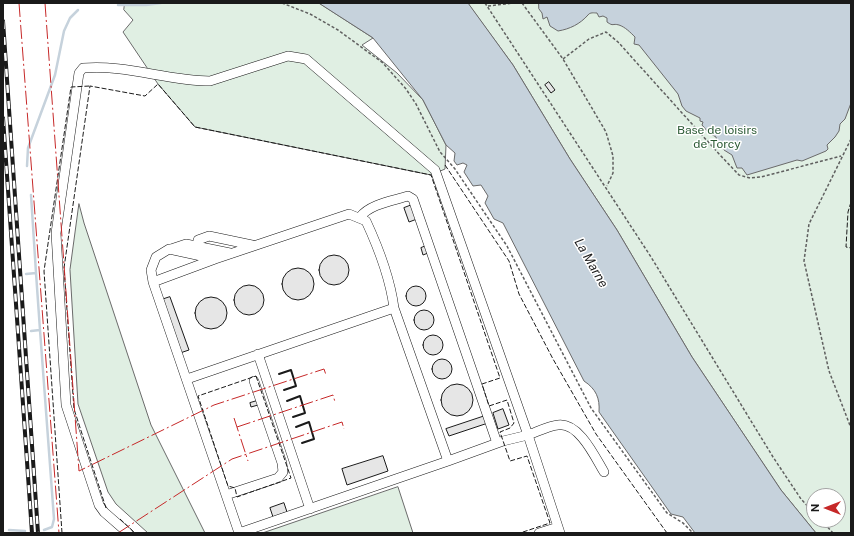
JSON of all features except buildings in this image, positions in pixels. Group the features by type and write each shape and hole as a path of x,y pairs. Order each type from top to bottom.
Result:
{"lane":[{"path":"128,533 104,512 99,505 66,405 56,233 79,72 83,68 117,70 196,81 210,81 288,56 297,56 306,59 434,170 528,435 559,530 539,533"},
{"path":"360,217 365,211 371,208 408,196 413,200 497,443"},
{"path":"153,282 231,253 349,214 360,217 366,221 379,249 391,287 394,308 448,461"},
{"path":"254,246 210,236 169,249 156,257 151,270 153,282 239,533 497,443 558,425 565,425 582,437 604,472"},
{"path":"198,240 242,250"},
{"path":"186,244 231,253"},
{"path":"169,249 215,259"},
{"path":"186,379 394,308"},
{"path":"258,354 310,509"},
{"path":"226,495 278,478 283,472 282,463 254,381"}],"path":[{"path":"282,3 310,14 338,30 383,63 406,89 416,104 440,152 455,169 507,246 591,408 667,513 683,523 693,533"},
{"path":"485,3 606,187 773,457 806,504"},
{"path":"487,6 514,3"},
{"path":"522,3 563,59 606,132 613,156 613,173 606,187"},
{"path":"563,59 589,39 606,32 618,42 739,175 750,178 761,177 841,156"},
{"path":"851,139 841,156 809,224 804,261 829,371 851,428"}],"green space":[{"path":"125,3 319,3 373,38 362,45 397,73 423,100 446,145 445,169 431,175 195,127 158,84 123,32 133,20 124,10"},
{"name":"Base de loisirs de Torcy","path":"468,3 851,3 851,533 816,533 812,528 846,528 846,488 806,488 806,521 781,490 692,357 617,230 570,159 513,65"},
{"path":"79,204 151,425 205,533 148,533 116,504 108,492 78,404 70,270"},
{"path":"398,487 413,533 262,533"}],"water":[{"name":"La Marne","path":"319,3 468,3 513,65 570,159 617,230 692,357 781,490 806,521 806,528 812,528 816,533 695,533 683,517 671,514 599,412 599,402 596,394 592,387 584,381 503,223 494,219 485,203 488,196 481,185 473,186 464,172 467,165 463,163 457,165 454,161 455,153 446,145 423,100 373,38"},
{"path":"539,3 851,3 851,103 845,119 840,124 839,131 827,145 828,149 826,151 802,161 797,160 747,175 742,168 737,168 732,155 724,150 723,144 717,142 716,137 709,133 702,125 703,122 700,121 700,118 686,111 682,106 678,94 639,45 634,44 635,37 627,30 619,25 607,22 607,18 603,16 599,17 597,13 591,13 574,26 558,31 550,26 547,17 543,19 542,13 539,9"}],"waterway":[{"path":"118,5 146,5 161,3"},
{"path":"27,166 28,148 55,75 64,31 70,18 78,10"},
{"path":"26,274 36,273 31,195"},
{"path":"31,331 40,330 36,273"},
{"path":"40,330 54,519 52,527 44,530"},
{"path":"9,530 25,531"}],"railway":[{"path":"3,21 38,533"},
{"path":"3,118 32,533"}],"fence":[{"path":"106,508 74,409 64,268 90,86 145,96 158,84 195,127 431,175 500,378 482,384 489,406 507,400 514,423 510,428 500,432 510,461 527,456 550,523 520,533"},
{"path":"62,533 44,271 71,87 90,86"},
{"path":"445,165 509,261 519,294 553,359 596,434 667,533"},
{"path":"851,202 848,212 846,247 851,248"},
{"path":"256,376 291,478 237,497 235,488 228,486 198,396 256,376"},
{"path":"120,519 135,533"}],"wall":[{"path":"279,374 291,370 296,386 284,390"},
{"path":"287,401 300,396 305,413 293,417"},
{"path":"296,427 309,422 314,439 302,443"}],"power":[{"path":"19,3 59,533"},
{"path":"45,3 79,471 214,405 324,369 326,375"},
{"path":"237,427 333,395 335,402"},
{"path":"234,418 248,461"},
{"path":"118,533 232,459 342,422 344,429"}]}
